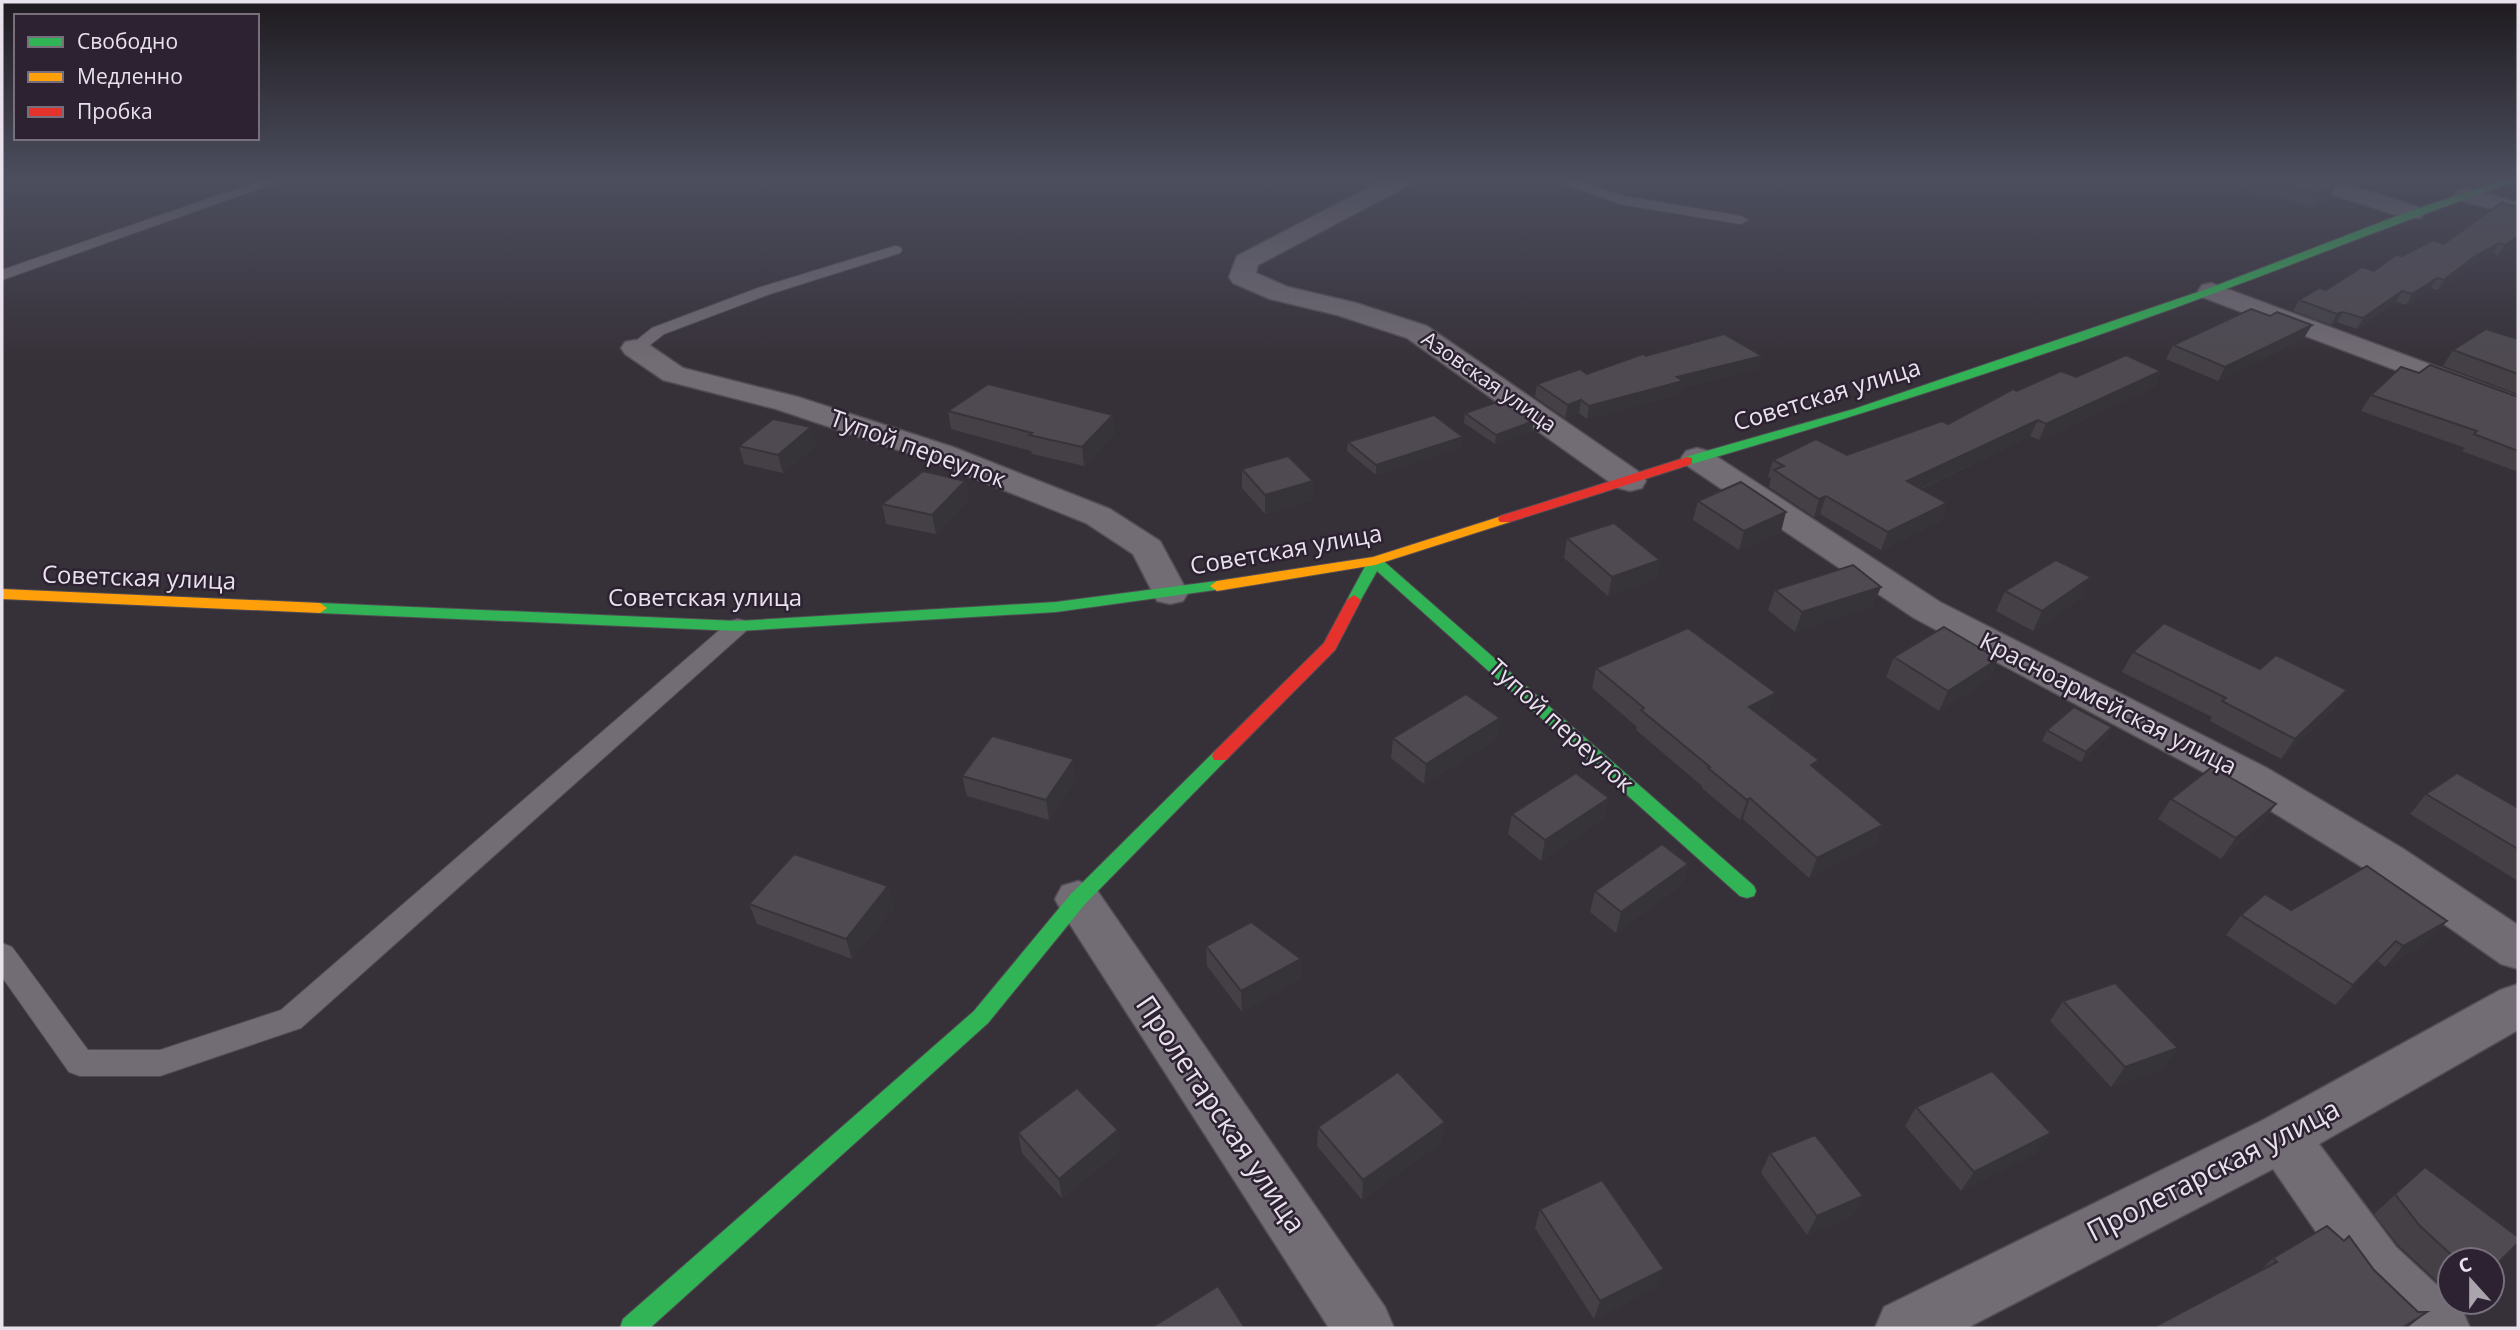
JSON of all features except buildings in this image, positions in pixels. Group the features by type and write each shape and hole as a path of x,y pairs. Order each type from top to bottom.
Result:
{"street":[{"name":"Азовская улица","path":"1286,240 1246,261 1242,277 1279,293 1346,309 1417,332 1630,481"},
{"name":"Советская улица","path":"2,594 738,626 1056,607 1171,593 1375,561 1698,458 1858,412 2211,290 2342,240"},
{"path":"2211,290 2518,407"},
{"name":"Тупой переулок","path":"635,348 673,374 787,403 929,450 1098,516 1149,548 1171,593"},
{"name":"Красноармейская улица","path":"1698,458 1927,610 2252,779 2386,860 2518,950"},
{"path":"632,1328 981,1017 1078,899 1330,646 1375,561"},
{"name":"Тупой переулок","path":"1375,561 1747,891"},
{"name":"Пролетарская улица","path":"1078,899 1364,1328"},
{"name":"Пролетарская улица","path":"1905,1328 2282,1137 2518,1005"},
{"path":"2282,1137 2375,1267 2440,1328"}],"lane":[{"path":"2,275 103,240"},
{"path":"635,348 658,331 764,291 895,250"},
{"path":"2,955 80,1063 160,1063 291,1019 738,626"}],"traffic: fast":[{"path":"1687,461 1858,412 2211,291 2343,240"},
{"path":"1354,600 1375,561 1747,891"},
{"path":"320,608 738,626 1056,607 1217,586"},
{"path":"632,1328 981,1017 1078,899 1220,756"}],"traffic: slow":[{"path":"1217,586 1375,561 1505,519"},
{"path":"2,594 320,608"}],"traffic: jam":[{"path":"1505,519 1687,461"},
{"path":"1220,756 1330,646 1354,600"}]}
